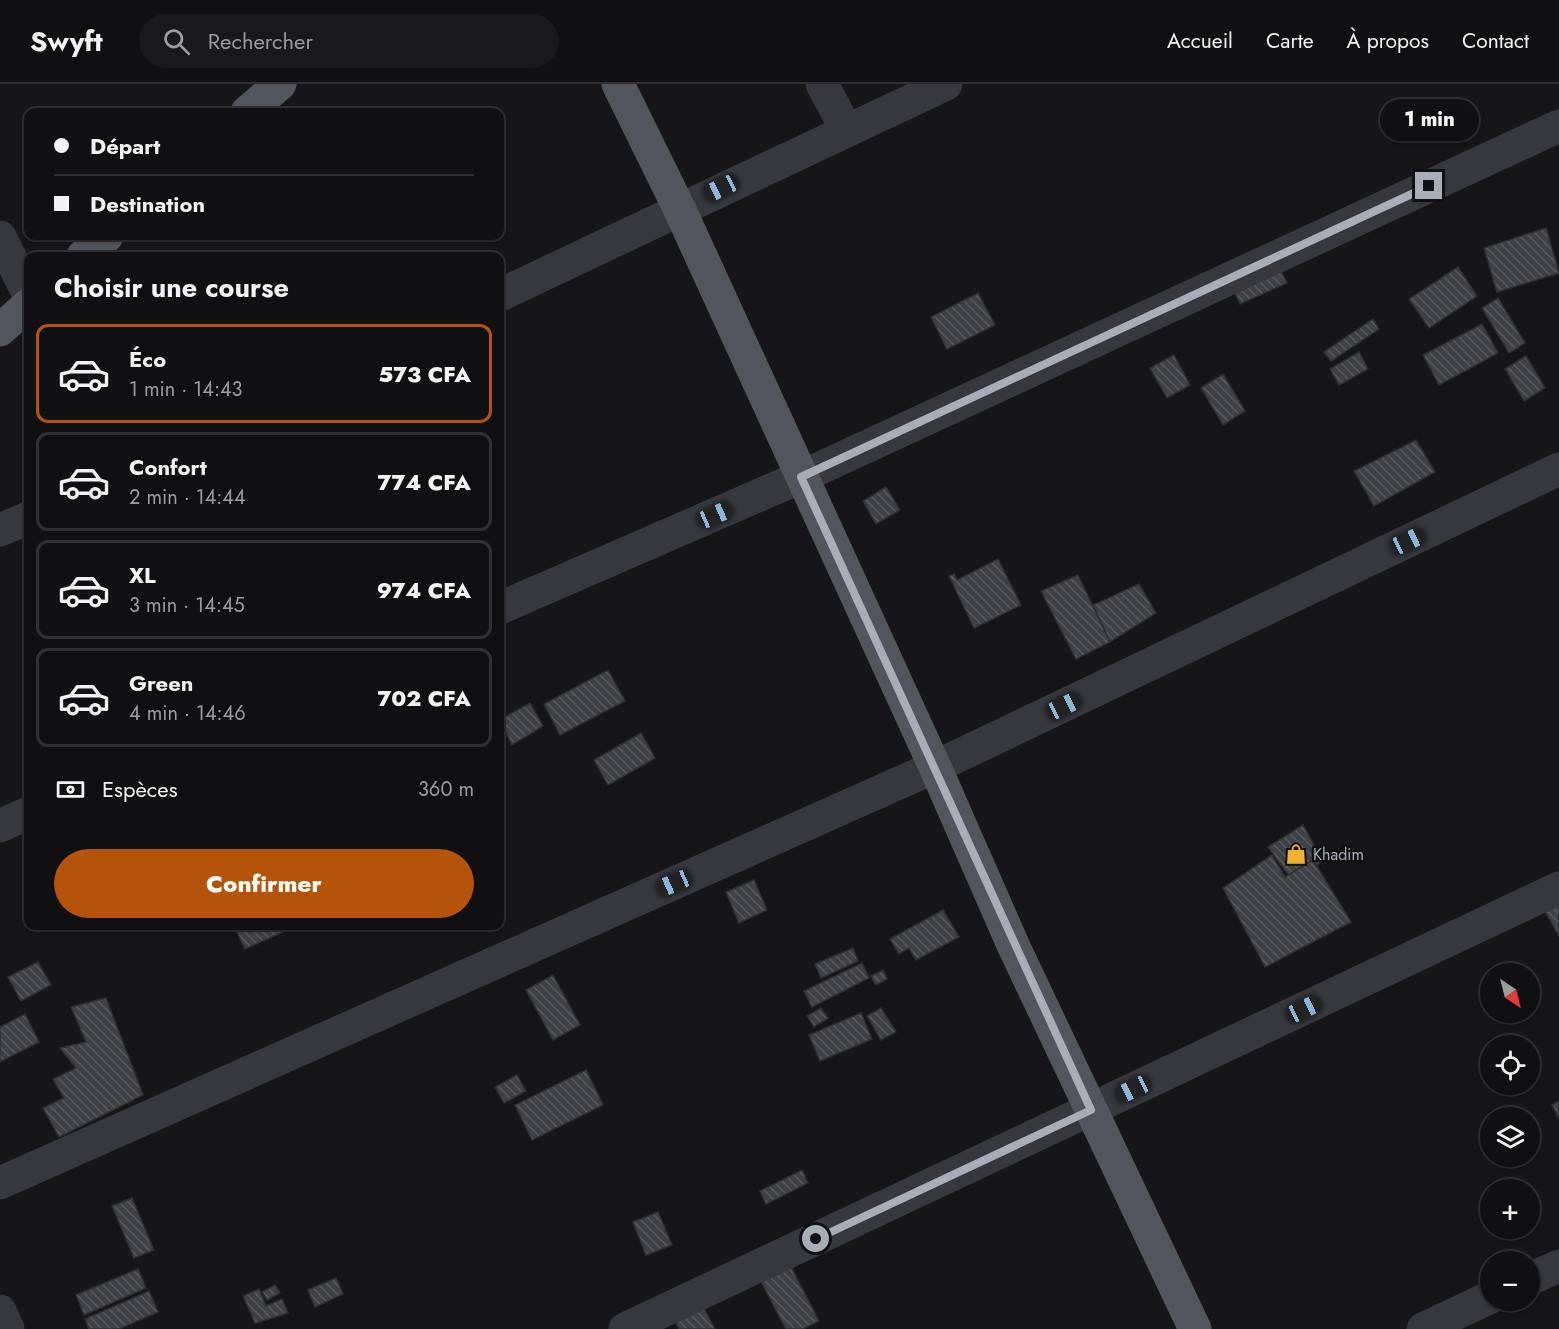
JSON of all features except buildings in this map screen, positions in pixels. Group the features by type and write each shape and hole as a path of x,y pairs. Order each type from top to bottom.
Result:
{"main road":[{"path":"252,108 280,84"},
{"path":"618,84 679,208 935,767 1014,947 1195,1329"},
{"path":"88,252 102,240"},
{"path":"0,330 24,309"}],"street":[{"path":"822,84 846,129"},
{"path":"504,293 846,129 946,84"},
{"path":"504,606 801,477 1559,126"},
{"path":"0,237 24,285"},
{"path":"0,1183 935,767 1559,469"},
{"path":"0,530 24,520"},
{"path":"0,826 24,815"},
{"path":"625,1329 1559,888"},
{"path":"1540,1275 1559,1266"},
{"path":"1423,1329 1480,1302"},
{"path":"0,1311 8,1329"}],"place":[{"name":"Khadim","path":"1296,854"}],"route":[{"path":"816,1239 1091,1110 1014,947 935,767 801,477 1429,186"}]}
